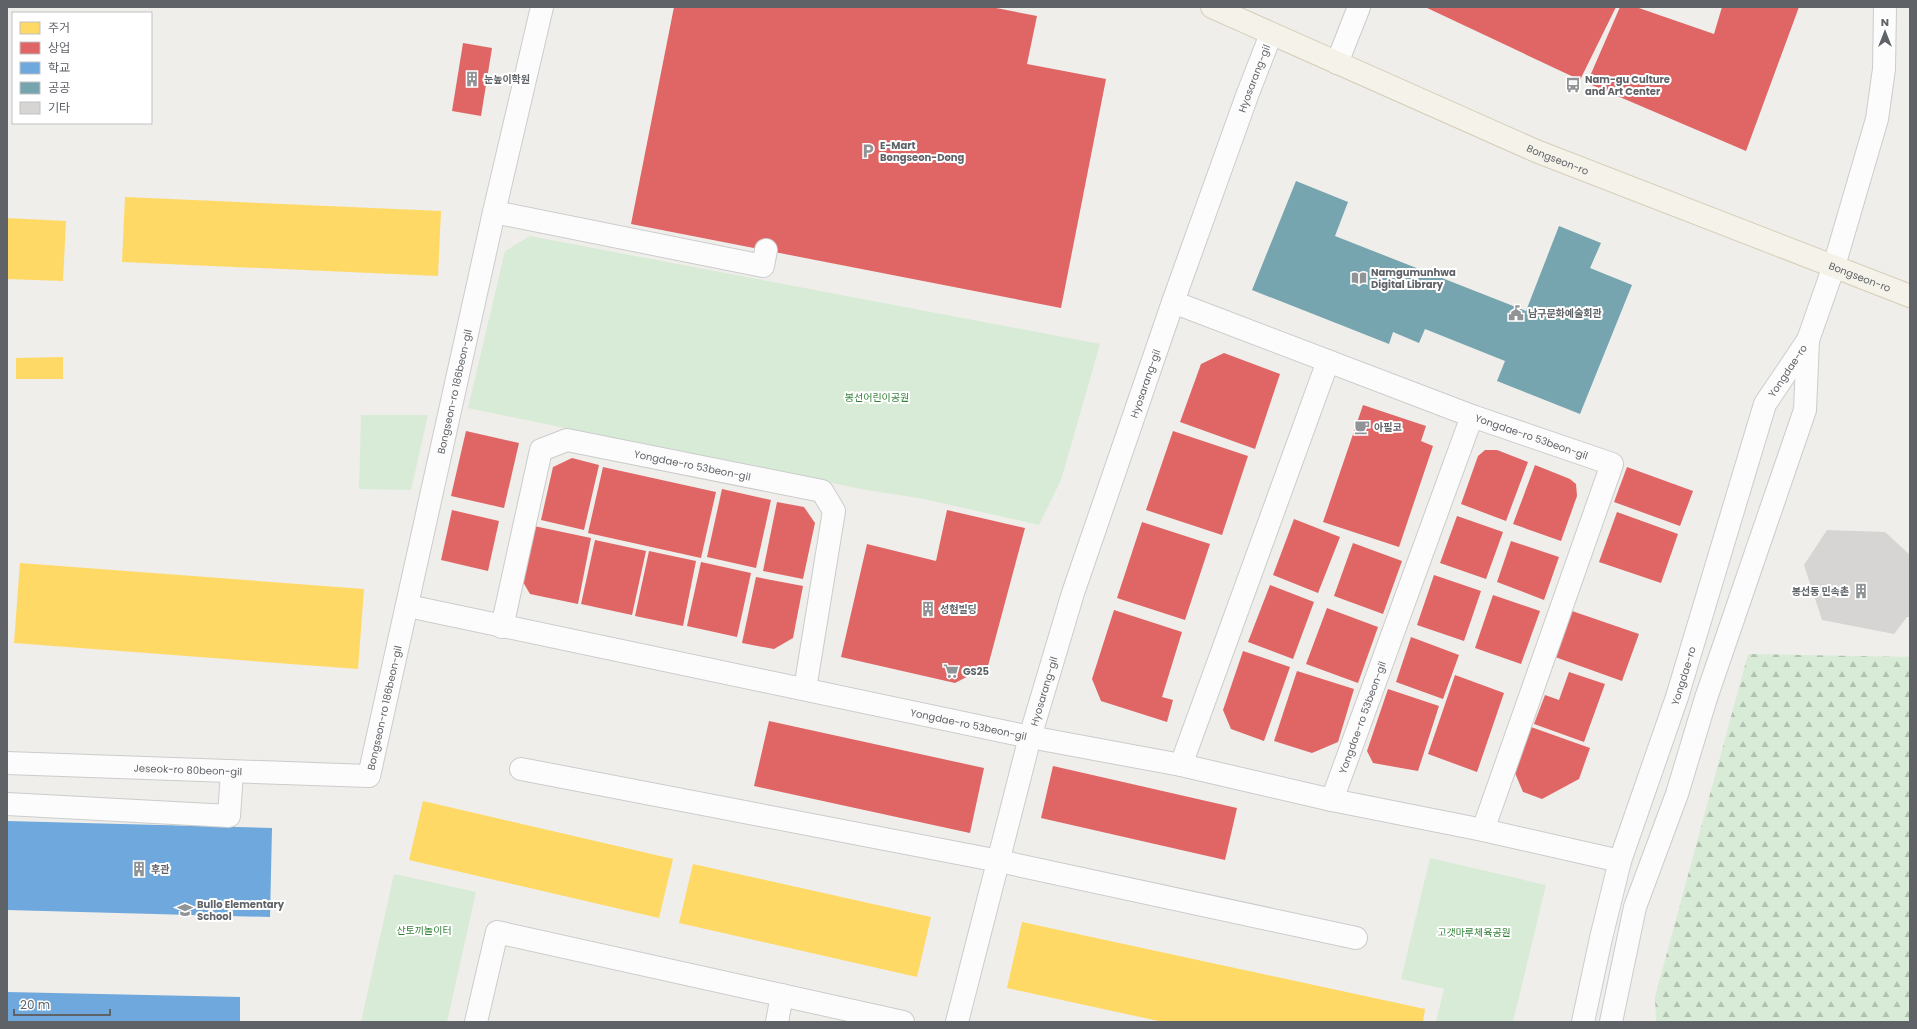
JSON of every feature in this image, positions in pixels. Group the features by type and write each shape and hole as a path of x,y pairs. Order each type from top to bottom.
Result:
{"main road":[{"name":"Bongseon-ro","path":"1212,7 1536,151 1910,296"}],"street":[{"name":"Bongseon-ro 186beon-gil","path":"369,776 408,606 494,212 542,7"},
{"path":"1337,63 1359,7"},
{"name":"Yongdae-ro","path":"1583,1022 1601,938 1620,861 1677,697 1765,404 1808,340 1834,266 1877,119 1884,69 1885,7"},
{"name":"Hyosarang-gil","path":"957,1022 1030,737 1074,593 1173,302 1248,93 1271,34"},
{"path":"494,212 763,266 766,250"},
{"path":"1173,302 1472,416"},
{"name":"Yongdae-ro","path":"1611,1022 1635,907 1677,794 1706,698 1805,410 1808,340"},
{"path":"1180,765 1328,361"},
{"name":"Yongdae-ro 53beon-gil","path":"1332,800 1472,416 1612,464 1483,830"},
{"name":"Yongdae-ro 53beon-gil","path":"502,627 541,450 566,440 822,491 834,511 805,689"},
{"name":"Yongdae-ro 53beon-gil","path":"408,606 1030,737 1180,765 1332,800 1483,830 1620,861"},
{"name":"Jeseok-ro 80beon-gil","path":"7,763 369,776"},
{"path":"521,769 999,861 1356,938"},
{"path":"7,804 229,816 232,772"},
{"path":"476,1022 497,932 903,1022"},
{"path":"777,1022 782,995"}],"green space":[{"name":"봉선어린이공원","path":"530,236 1100,344 1061,480 1039,525 924,499 861,489 468,408 505,251"},
{"path":"361,415 428,415 411,490 359,489"},
{"path":"1748,654 1910,657 1910,1022 1656,1022 1655,997"},
{"name":"고갯마루체육공원","path":"1430,858 1546,885 1513,1022 1436,1022 1444,989 1401,979"},
{"name":"산토끼놀이터","path":"394,874 476,892 447,1022 361,1022"}],"building: 주거":[{"path":"125,197 441,211 438,276 122,262"},
{"path":"7,218 66,221 63,281 7,279"},
{"path":"63,357 63,379 16,379 16,358"},
{"path":"20,563 364,589 358,669 14,643"},
{"path":"423,801 673,859 659,918 409,860"},
{"path":"693,864 931,917 917,977 679,923"},
{"path":"1022,922 1425,1009 1423,1022 1163,1022 1007,988"}],"building: 상업":[{"name":"E-Mart Bongseon-Dong","path":"674,7 991,7 1037,16 1027,64 1106,79 1061,308 631,224"},
{"path":"1425,7 1616,7 1580,80"},
{"path":"1620,7 1636,7 1714,34 1722,7 1799,7 1746,151 1587,83"},
{"name":"눈높이학원","path":"463,43 492,48 481,116 452,111"},
{"path":"1224,353 1280,374 1255,449 1180,422 1201,364"},
{"path":"1363,405 1426,426 1421,441 1433,446 1399,547 1323,522"},
{"path":"466,431 519,443 504,508 451,496"},
{"path":"1173,431 1248,456 1222,535 1146,510"},
{"path":"1485,450 1497,450 1528,462 1506,521 1461,504 1478,456"},
{"path":"572,458 599,465 584,530 541,520 553,467"},
{"path":"1535,465 1570,479 1576,484 1577,496 1561,541 1513,524"},
{"path":"603,467 716,492 701,558 588,533"},
{"path":"1627,467 1693,491 1680,526 1614,502"},
{"path":"722,489 771,500 756,568 707,557"},
{"path":"777,502 804,507 815,523 803,579 763,571"},
{"path":"452,510 499,521 488,571 441,560"},
{"name":"성현빌딩","path":"947,510 1025,528 988,666 955,683 841,657 867,544 936,561"},
{"path":"1617,512 1678,534 1661,583 1599,562"},
{"path":"1457,516 1503,532 1486,579 1440,563"},
{"path":"1294,519 1340,537 1318,593 1273,575"},
{"path":"1142,522 1210,544 1185,620 1117,598"},
{"path":"534,526 591,538 578,604 530,594 523,582"},
{"path":"595,540 646,551 632,615 581,604"},
{"path":"1511,541 1559,557 1544,600 1497,582"},
{"path":"1353,543 1402,561 1383,614 1334,596"},
{"path":"649,551 696,561 683,626 635,616"},
{"path":"701,562 751,573 737,637 687,626"},
{"path":"1434,575 1481,591 1464,641 1417,625"},
{"path":"756,577 803,586 793,638 774,649 742,643"},
{"path":"1270,585 1314,602 1293,659 1248,642"},
{"path":"1493,595 1540,611 1521,664 1475,648"},
{"path":"1327,608 1378,627 1358,683 1306,664"},
{"path":"1114,610 1182,632 1162,697 1173,700 1167,722 1101,701 1092,679"},
{"path":"1572,611 1639,634 1622,681 1555,657"},
{"path":"1411,637 1459,655 1443,699 1396,682"},
{"path":"1243,651 1290,667 1264,741 1231,729 1223,710"},
{"path":"1297,671 1354,689 1338,742 1312,753 1274,741"},
{"path":"1569,672 1605,684 1584,742 1534,724 1545,695 1559,700"},
{"path":"1455,675 1504,693 1477,772 1428,754"},
{"path":"1388,689 1439,706 1418,771 1373,763 1367,751"},
{"path":"769,721 984,768 970,833 754,786"},
{"path":"1531,727 1590,748 1579,779 1542,799 1523,792 1515,773"},
{"path":"1053,766 1237,808 1225,860 1041,818"}],"building: 학교":[{"name":"후관","path":"7,821 272,828 270,917 7,910"},
{"path":"7,992 240,997 240,1022 7,1022"}],"building: 공공":[{"path":"1296,181 1348,202 1335,236 1526,311 1559,226 1601,243 1590,268 1632,285 1580,414 1497,381 1505,361 1425,329 1419,343 1393,332 1389,344 1252,290"}],"building: 기타":[{"name":"봉선동 민속촌","path":"1827,530 1885,532 1910,555 1910,617 1907,617 1894,634 1822,620 1804,565"}],"place":[{"name":"눈높이학원","path":"472,79"},
{"name":"Nam-gu Culture and Art Center","path":"1573,85"},
{"name":"E-Mart Bongseon-Dong","path":"868,151"},
{"name":"Namgumunhwa Digital Library","path":"1359,278"},
{"name":"남구문화예술회관","path":"1516,313"},
{"name":"아필코","path":"1362,427"},
{"name":"봉선동 민속촌","path":"1861,591"},
{"name":"성현빌딩","path":"928,609"},
{"name":"GS25","path":"951,671"},
{"name":"후관","path":"139,869"},
{"name":"Bullo Elementary School","path":"185,910"}]}
